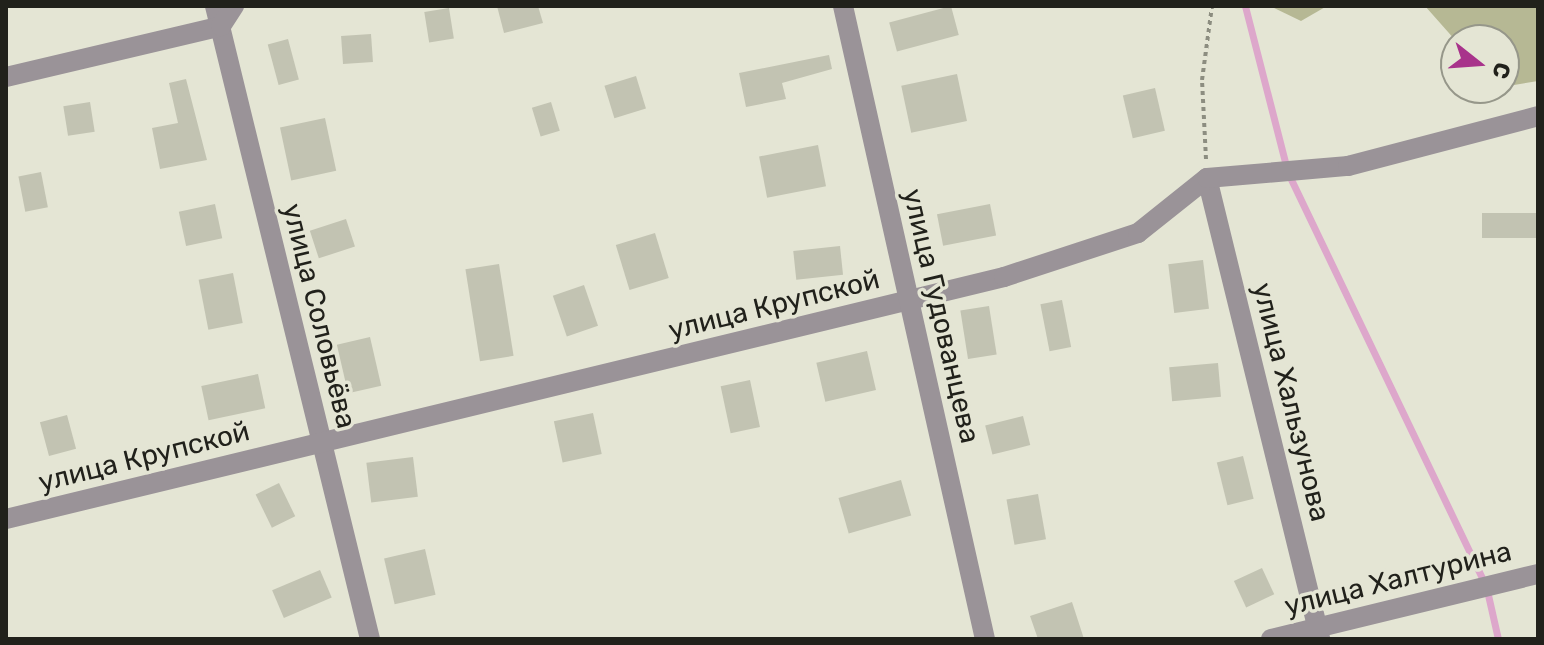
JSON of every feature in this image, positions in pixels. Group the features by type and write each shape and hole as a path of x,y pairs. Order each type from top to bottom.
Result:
{"street":[{"path":"6,77 218,16 234,6"},
{"name":"улица Гудованцева","path":"843,6 985,639"},
{"name":"улица Соловьёва","path":"218,16 370,639"},
{"path":"1207,178 1348,166 1538,116"},
{"name":"улица Крупской","path":"6,519 909,301 1138,233 1207,178"},
{"name":"улица Хальзунова","path":"1207,178 1318,632"},
{"name":"улица Халтурина","path":"1271,639 1318,632 1538,574"}],"path":[{"path":"1207,178 1202,80 1212,6"}],"green space":[{"path":"1270,6 1327,6 1301,21"},
{"path":"1425,6 1538,6 1538,81 1520,84 1520,24 1441,24"}],"building":[{"path":"497,6 538,6 543,23 504,33"},
{"path":"951,6 959,35 897,52 889,23"},
{"path":"449,8 454,39 429,43 424,12"},
{"path":"371,34 373,62 343,64 341,36"},
{"path":"288,39 299,80 279,85 268,44"},
{"path":"829,55 832,69 782,83 786,99 746,107 739,73"},
{"path":"957,74 967,121 911,133 901,86"},
{"path":"636,76 646,109 614,118 604,86"},
{"path":"186,79 207,160 160,169 152,128 178,123 169,83"},
{"path":"1155,88 1165,131 1133,138 1123,95"},
{"path":"90,102 95,132 68,136 63,106"},
{"path":"551,102 560,131 541,137 532,108"},
{"path":"325,118 336,171 291,180 280,128"},
{"path":"818,145 826,186 767,198 759,156"},
{"path":"41,172 48,207 25,212 18,176"},
{"path":"215,204 222,238 186,246 179,212"},
{"path":"990,204 996,235 943,246 937,214"},
{"path":"1482,213 1538,213 1538,238 1482,238"},
{"path":"346,219 355,247 319,258 310,231"},
{"path":"655,233 669,278 630,290 616,245"},
{"path":"840,246 843,275 796,280 793,251"},
{"path":"1203,260 1209,309 1174,313 1168,264"},
{"path":"499,264 514,356 480,361 465,269"},
{"path":"233,273 243,323 208,330 199,280"},
{"path":"584,285 598,326 567,336 553,296"},
{"path":"1062,300 1071,347 1050,351 1040,304"},
{"path":"989,306 997,354 968,359 960,311"},
{"path":"370,337 381,386 348,393 337,345"},
{"path":"867,351 876,390 825,402 816,363"},
{"path":"1218,363 1221,397 1172,401 1169,367"},
{"path":"258,374 265,408 209,420 201,386"},
{"path":"750,380 760,427 731,433 721,386"},
{"path":"593,413 602,454 563,462 554,421"},
{"path":"67,415 76,449 49,456 40,422"},
{"path":"1023,416 1030,445 992,455 985,425"},
{"path":"1243,456 1254,499 1227,505 1217,463"},
{"path":"413,457 418,497 371,502 366,463"},
{"path":"901,480 911,516 849,533 839,498"},
{"path":"279,483 295,516 272,528 256,494"},
{"path":"1038,494 1046,539 1014,545 1006,500"},
{"path":"425,549 436,595 395,604 384,558"},
{"path":"1262,568 1274,594 1246,607 1234,581"},
{"path":"320,570 332,598 284,618 272,590"},
{"path":"1072,602 1084,639 1038,639 1030,616"}],"waterway":[{"path":"1245,6 1288,173 1486,586 1498,639"}]}
